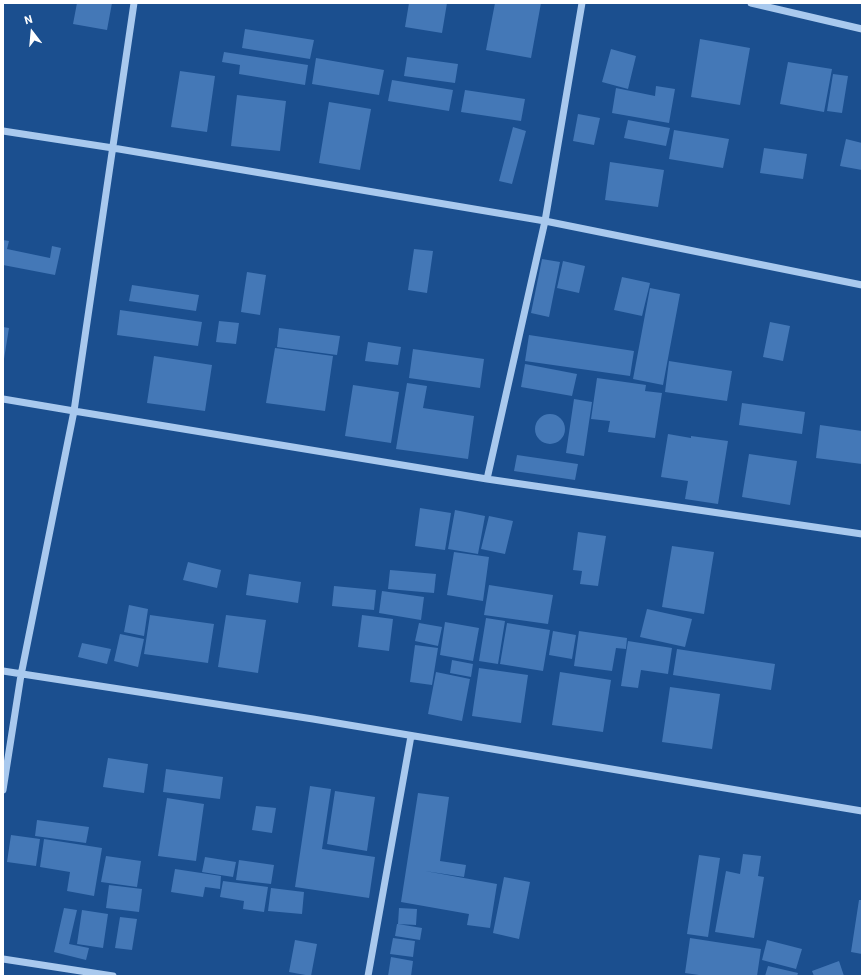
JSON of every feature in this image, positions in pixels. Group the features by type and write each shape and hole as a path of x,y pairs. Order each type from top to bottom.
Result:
{"street":[{"path":"3,790 21,674 74,411 134,3"},
{"path":"487,479 545,221 582,3"},
{"path":"751,3 862,29"},
{"path":"3,131 113,148 545,221 862,285"},
{"path":"3,399 487,479 862,534"},
{"path":"3,671 204,702 862,811"},
{"path":"368,976 411,736"},
{"path":"3,959 113,976"}],"building":[{"path":"77,3 112,3 107,30 73,24"},
{"path":"409,3 447,3 442,33 405,27"},
{"path":"495,3 541,3 531,58 486,50"},
{"path":"245,29 314,40 310,59 242,48"},
{"path":"700,39 750,48 740,105 691,97"},
{"path":"611,49 636,56 628,89 602,82"},
{"path":"224,52 308,65 305,85 239,74 240,65 222,62"},
{"path":"407,57 458,64 455,83 404,76"},
{"path":"316,58 384,70 379,95 312,84"},
{"path":"788,62 832,69 824,112 780,104"},
{"path":"180,71 215,76 207,132 171,127"},
{"path":"833,74 848,76 842,113 827,111"},
{"path":"392,80 453,90 449,111 388,101"},
{"path":"656,86 675,89 669,123 612,113 616,88 655,96"},
{"path":"465,90 525,99 521,121 461,112"},
{"path":"237,95 286,101 280,151 231,146"},
{"path":"329,102 371,109 360,170 319,163"},
{"path":"578,114 600,118 594,145 573,141"},
{"path":"628,120 670,128 666,146 624,138"},
{"path":"513,127 526,131 512,184 499,181"},
{"path":"674,130 729,139 723,168 669,159"},
{"path":"846,139 862,143 862,170 840,166"},
{"path":"764,148 807,154 803,179 760,173"},
{"path":"610,162 664,170 658,207 605,200"},
{"path":"3,240 9,241 7,249 50,258 52,246 61,248 55,275 3,265"},
{"path":"414,249 433,251 427,293 408,290"},
{"path":"542,259 560,262 549,317 531,313"},
{"path":"563,261 585,266 579,293 557,288"},
{"path":"247,272 266,275 260,315 241,312"},
{"path":"622,277 650,283 642,316 614,310"},
{"path":"132,285 199,295 196,311 129,301"},
{"path":"650,288 680,294 663,385 633,379"},
{"path":"120,310 202,322 198,346 117,335"},
{"path":"219,321 239,323 236,344 216,342"},
{"path":"770,322 790,326 783,361 763,357"},
{"path":"3,327 9,328 4,359 3,359"},
{"path":"279,328 340,336 337,355 277,347"},
{"path":"529,335 634,351 630,376 525,361"},
{"path":"368,342 401,347 398,365 365,361"},
{"path":"275,348 333,356 325,411 266,403"},
{"path":"413,349 484,359 480,388 409,378"},
{"path":"154,356 212,365 205,411 147,403"},
{"path":"669,361 732,371 727,401 665,392"},
{"path":"525,364 577,374 572,396 521,387"},
{"path":"597,378 646,385 645,391 662,393 655,438 608,432 610,421 591,419"},
{"path":"407,383 427,386 423,408 474,416 468,459 396,449"},
{"path":"353,385 399,392 391,443 345,436"},
{"path":"574,399 592,402 584,456 566,453"},
{"path":"742,403 805,412 802,434 739,425"},
{"path":"550,414 561,418 565,429 561,440 550,444 539,440 535,429 539,418"},
{"path":"820,425 862,431 862,464 816,458"},
{"path":"668,434 691,438 691,436 728,441 718,504 685,499 688,481 661,477"},
{"path":"749,454 797,461 790,505 742,497"},
{"path":"517,455 578,464 575,480 514,471"},
{"path":"420,508 451,513 445,550 415,546"},
{"path":"455,510 485,516 478,554 448,549"},
{"path":"489,516 513,521 505,554 481,549"},
{"path":"578,532 606,536 598,586 580,584 582,571 573,570"},
{"path":"672,546 714,552 704,614 662,607"},
{"path":"454,552 489,557 483,601 447,595"},
{"path":"188,562 221,570 217,588 183,580"},
{"path":"390,570 436,574 434,593 388,589"},
{"path":"249,574 301,582 298,603 246,595"},
{"path":"489,585 553,595 548,624 484,615"},
{"path":"334,586 376,590 374,610 332,606"},
{"path":"382,591 424,597 421,620 379,613"},
{"path":"129,605 148,609 144,636 124,632"},
{"path":"647,609 692,619 685,647 640,637"},
{"path":"150,615 214,624 208,663 144,654"},
{"path":"226,615 266,620 258,673 218,667"},
{"path":"362,615 393,619 389,651 358,647"},
{"path":"486,618 505,621 498,664 479,661"},
{"path":"445,622 479,628 473,661 440,655"},
{"path":"419,623 442,627 438,646 415,641"},
{"path":"507,623 550,630 543,671 500,664"},
{"path":"553,631 576,635 572,659 549,655"},
{"path":"579,631 627,638 626,649 616,648 612,671 574,666"},
{"path":"120,634 144,639 138,667 114,661"},
{"path":"628,641 672,648 668,674 641,670 638,688 621,686"},
{"path":"82,643 111,649 107,664 78,657"},
{"path":"415,645 438,648 432,685 410,682"},
{"path":"677,649 775,664 771,690 673,675"},
{"path":"452,660 473,664 471,677 450,673"},
{"path":"479,668 528,675 521,723 472,716"},
{"path":"436,672 470,679 462,721 428,714"},
{"path":"560,672 611,680 603,732 552,725"},
{"path":"670,687 720,694 712,749 662,742"},
{"path":"108,758 148,764 144,793 103,787"},
{"path":"166,769 223,777 220,799 163,792"},
{"path":"310,786 331,789 322,849 375,857 369,898 295,887"},
{"path":"335,791 375,797 367,851 327,844"},
{"path":"418,793 449,797 440,861 466,865 464,877 425,871 497,884 490,928 467,925 469,914 401,902"},
{"path":"167,798 204,804 196,861 158,856"},
{"path":"256,806 276,808 272,833 252,830"},
{"path":"37,820 89,827 86,843 35,836"},
{"path":"11,835 40,839 36,866 7,862"},
{"path":"44,839 102,848 94,896 67,891 70,872 40,867"},
{"path":"743,854 761,856 758,876 764,877 754,938 715,932 726,871 740,874"},
{"path":"699,855 720,858 708,937 687,934"},
{"path":"106,856 141,861 137,887 101,882"},
{"path":"205,857 236,862 233,877 202,872"},
{"path":"239,860 274,865 271,884 236,880"},
{"path":"175,869 221,876 220,889 205,887 203,897 171,892"},
{"path":"504,877 530,882 519,939 493,933"},
{"path":"223,881 268,887 264,912 243,909 244,901 220,897"},
{"path":"109,885 142,889 139,912 106,908"},
{"path":"271,888 304,892 302,914 268,911"},
{"path":"859,900 862,900 862,954 851,952"},
{"path":"64,908 77,910 69,944 89,948 86,960 54,952"},
{"path":"399,908 417,909 416,925 398,924"},
{"path":"82,910 108,914 103,948 77,944"},
{"path":"120,917 137,919 132,950 115,948"},
{"path":"397,924 422,928 420,940 395,936"},
{"path":"393,938 415,941 413,957 390,954"},
{"path":"690,938 761,949 757,976 706,976 685,973"},
{"path":"295,940 317,944 311,976 289,972"},
{"path":"767,940 802,949 796,969 762,960"},
{"path":"391,957 413,961 411,976 388,976"},
{"path":"839,961 844,976 814,976 812,971"},
{"path":"768,966 798,973 797,976 765,976"}]}
